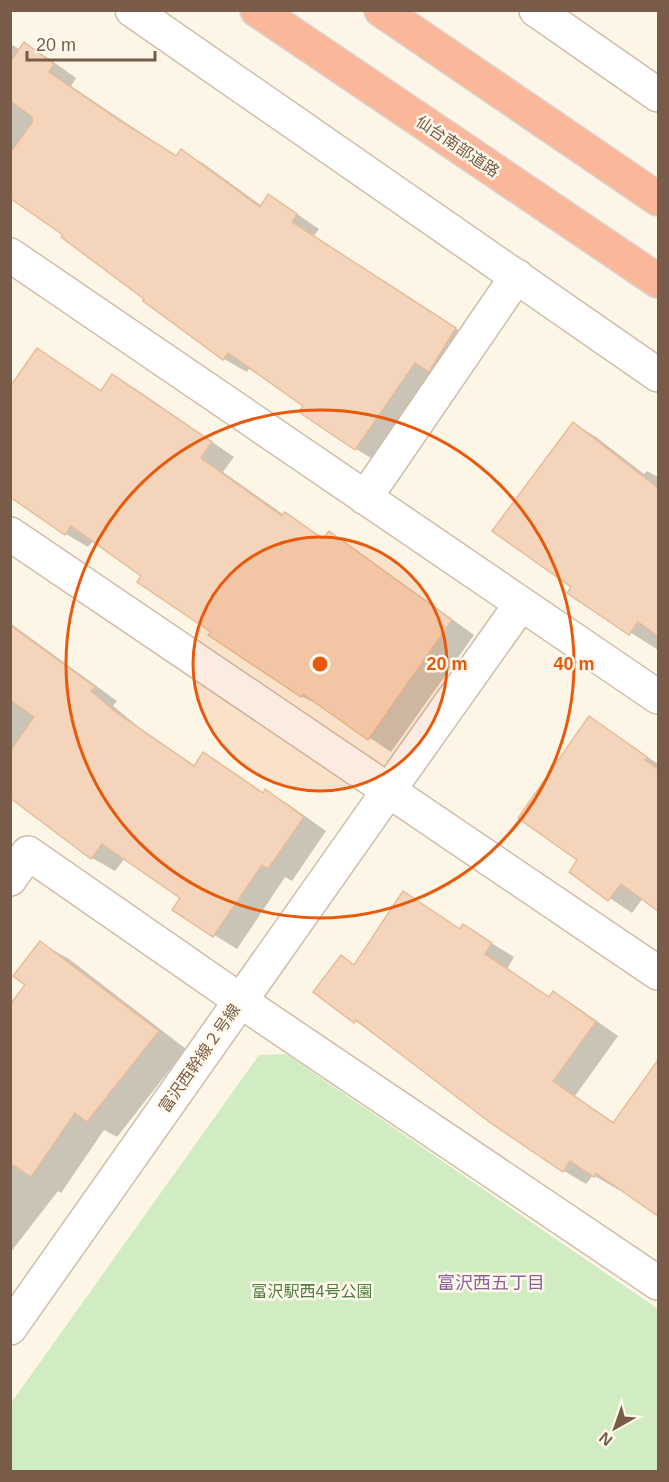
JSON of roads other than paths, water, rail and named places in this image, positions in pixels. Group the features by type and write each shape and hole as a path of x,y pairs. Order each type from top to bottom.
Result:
{"highway":[{"name":"仙台南部道路","path":"257,10 658,281"},
{"path":"381,10 658,199"}],"street":[{"path":"132,10 658,375"},
{"path":"536,10 658,95"},
{"path":"10,255 658,697"},
{"path":"365,498 517,276"},
{"path":"10,534 658,974"},
{"name":"富沢西幹線２号線","path":"10,1328 521,604"},
{"path":"16,858 240,1000 658,1283"}],"district":[{"name":"富沢西五丁目","path":"491,1283"}],"park label":[{"name":"富沢駅西4号公園","path":"312,1291"}]}
